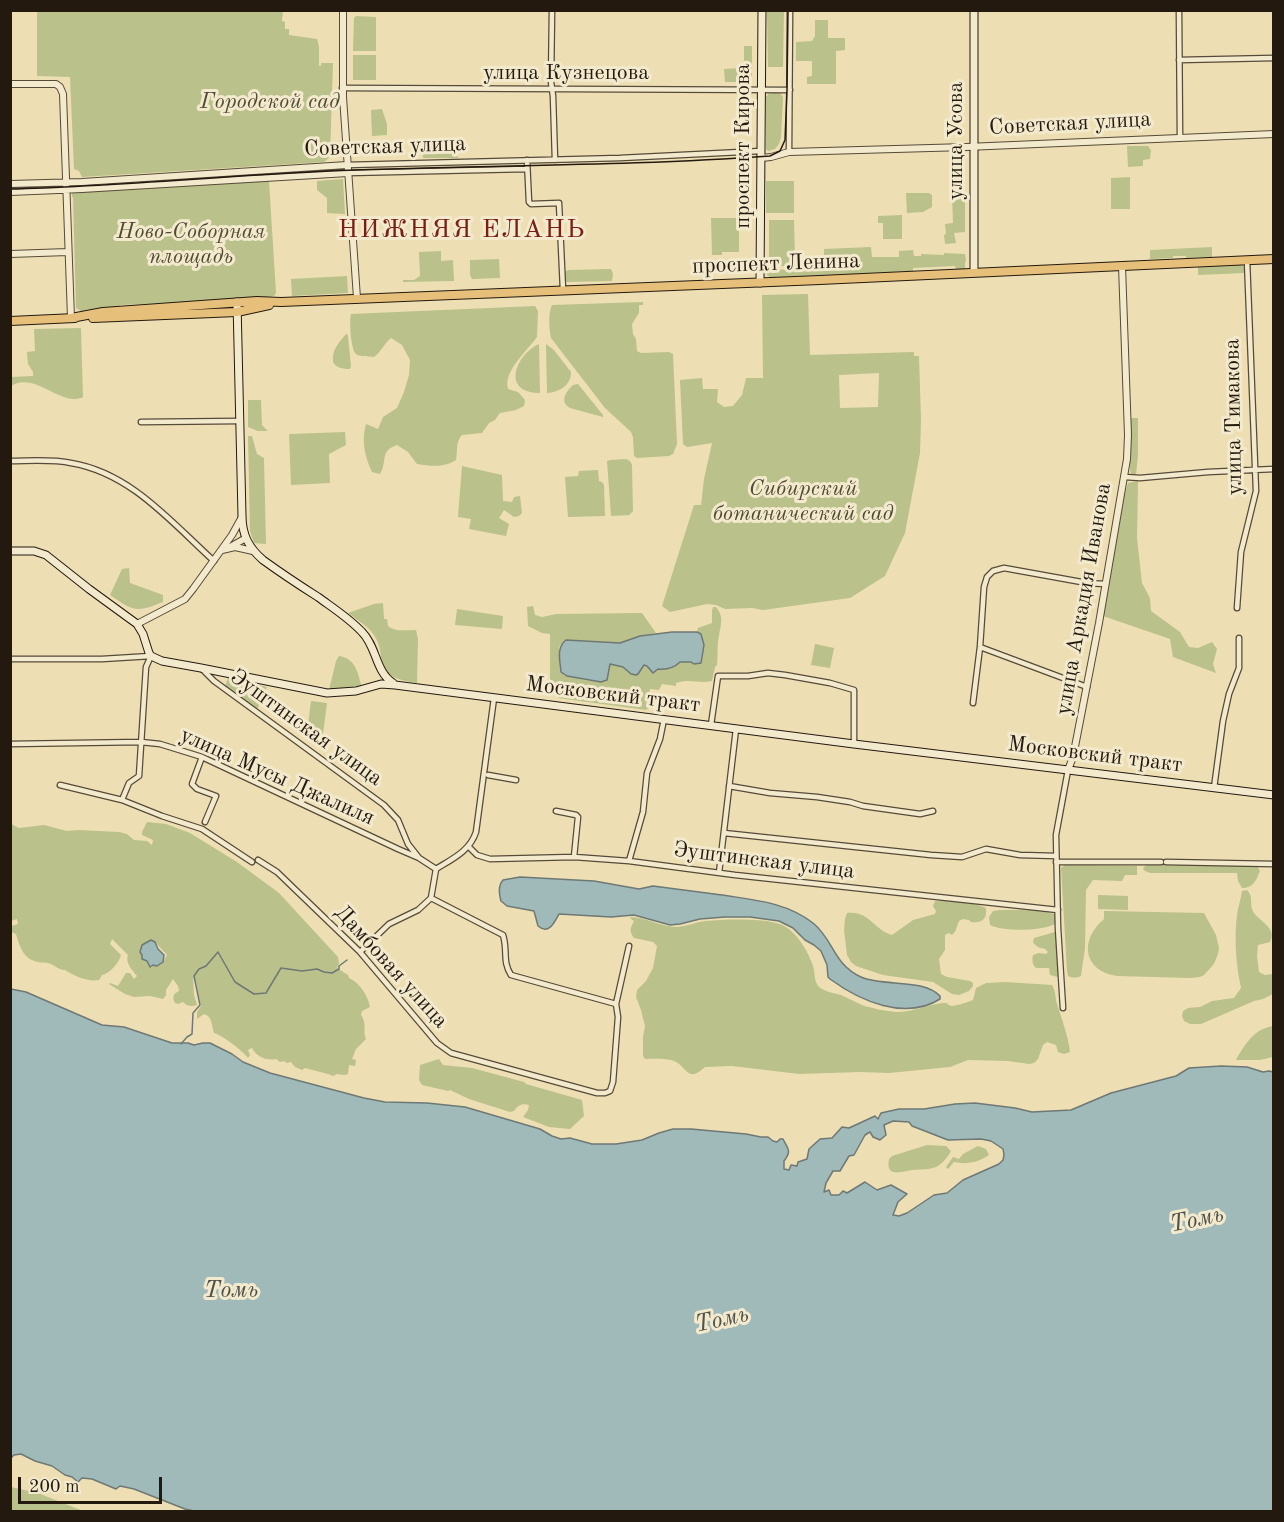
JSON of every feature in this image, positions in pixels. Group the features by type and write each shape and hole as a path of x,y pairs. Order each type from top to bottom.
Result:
{"main road":[{"name":"проспект Кирова","path":"760,283 762,10"},
{"name":"улица Усова","path":"974,10 974,272"},
{"name":"проспект Ленина","path":"71,318 103,312 237,302 760,283 1274,259"},
{"path":"237,302 242,516 245,537 253,551 263,560 355,625 367,637 380,669 395,685"},
{"name":"проспект Ленина","path":"10,321 237,312 281,302"},
{"path":"10,551 29,550 43,553 137,624 151,656"},
{"name":"Московский тракт","path":"151,656 162,662 327,693 348,693 381,684 395,685 1274,795"},
{"path":"374,685 380,669"}],"street":[{"path":"343,10 342,88 357,298"},
{"path":"552,10 555,160"},
{"path":"789,152 790,10"},
{"path":"1179,10 1180,137"},
{"path":"1179,60 1274,58"},
{"path":"10,84 58,85 63,94 71,318"},
{"name":"улица Кузнецова","path":"342,88 790,90"},
{"name":"Советская улица","path":"10,192 66,186 527,160 761,154 771,158 789,152 1274,134"},
{"path":"527,160 529,202 531,204 559,203 563,290"},
{"name":"Советская улица","path":"348,169 527,169"},
{"name":"Советская улица","path":"10,184 66,186"},
{"path":"10,254 68,252"},
{"name":"улица Тимакова","path":"1237,608 1240,552 1256,491 1247,260"},
{"name":"улица Аркадия Иванова","path":"1063,1008 1056,835 1087,687 1125,477 1128,435 1122,266"},
{"path":"141,422 240,421"},
{"path":"10,461 70,463 111,475 142,495 166,515 214,561"},
{"path":"1125,477 1140,478 1274,469"},
{"path":"137,624 185,599 224,549 242,516"},
{"path":"232,536 238,533 245,537"},
{"path":"224,549 245,537"},
{"path":"224,549 240,548 253,551"},
{"path":"973,703 984,587 987,577 993,571 1004,568 1076,582 1106,584"},
{"path":"127,616 138,618 152,616"},
{"path":"145,639 145,626 152,616"},
{"path":"1214,788 1223,722 1229,694 1239,668 1239,638"},
{"path":"980,647 1087,687"},
{"path":"10,659 102,659 151,656 146,667 139,776 129,783 122,800"},
{"name":"Эуштинская улица","path":"201,668 214,681 384,805 398,820 408,844 419,858 436,869"},
{"path":"711,725 718,676 768,673 785,675 854,690 854,744"},
{"path":"360,952 389,924 418,910 431,898 436,869 463,852 473,840 494,698"},
{"path":"629,861 643,812 646,773 660,739 664,719"},
{"path":"719,873 736,729"},
{"name":"улица Мусы Джалиля","path":"10,744 141,742 160,744 202,757 419,858"},
{"path":"202,757 192,784 197,789 216,796 205,822"},
{"path":"488,776 516,780"},
{"name":"Дамбовая улица","path":"60,785 122,800 202,829 277,872 360,952 437,1043 451,1053 597,1093 605,1093 610,1091 613,1082 618,1017 616,1004"},
{"path":"729,786 770,793 817,797 920,814 933,811"},
{"path":"556,811 578,817 574,857"},
{"path":"724,833 962,857 986,849 1056,859 1274,864"},
{"name":"Эуштинская улица","path":"469,847 477,855 490,859 574,857 629,861 1058,910"},
{"path":"431,898 503,935 506,943 506,967 511,975 616,1004 629,946"}],"green space":[{"name":"Городской сад","path":"37,11 283,11 282,21 285,22 285,29 289,29 289,35 317,39 319,66 321,63 333,63 330,157 324,162 82,177 79,171 74,169 70,77 37,76"},
{"path":"767,11 784,11 783,67 768,67"},
{"path":"356,16 376,17 376,51 353,51 354,18"},
{"path":"815,20 828,20 828,38 845,38 845,50 836,51 836,84 807,84 807,77 812,76 812,61 796,61 796,42 812,41 815,36"},
{"path":"744,46 752,46 752,82 725,82 724,69 744,68"},
{"path":"353,55 376,55 376,80 353,80"},
{"path":"769,93 780,93 783,97 781,137 775,149 768,151 766,149 766,97"},
{"path":"382,109 387,124 387,135 372,136 371,110"},
{"path":"457,141 458,158 423,158 422,142"},
{"path":"1127,146 1148,146 1151,150 1150,159 1143,160 1143,166 1128,167"},
{"path":"1130,177 1130,209 1111,209 1111,178"},
{"path":"343,179 345,214 327,213 327,198 317,190 317,181"},
{"name":"Ново-Соборная площадь","path":"269,181 276,293 274,296 257,299 121,305 112,309 81,311 76,308 72,192"},
{"path":"766,181 794,181 794,213 766,213"},
{"path":"906,193 929,193 932,195 932,207 923,212 907,213"},
{"path":"952,195 965,195 965,232 954,233 956,243 945,244 945,224 953,223"},
{"path":"902,215 902,239 883,239 883,223 878,223 878,216"},
{"path":"711,218 737,218 739,252 722,252 722,255 712,255"},
{"path":"769,220 794,220 795,260 791,260 791,266 769,266"},
{"path":"871,247 872,257 899,257 899,251 913,250 914,256 944,255 944,253 965,254 965,269 956,269 955,266 913,268 913,271 771,278 767,275 766,270 799,269 799,260 824,259 824,249"},
{"path":"1212,247 1212,257 1173,256 1173,258 1150,259 1150,250"},
{"path":"441,251 441,261 453,260 454,281 403,282 403,280 414,280 420,276 419,252"},
{"path":"499,259 500,278 472,279 470,260"},
{"path":"1239,264 1244,267 1244,273 1198,275 1198,266"},
{"path":"611,269 612,281 565,282 565,272 568,270"},
{"path":"347,276 348,293 292,296 291,279"},
{"name":"Сибирский ботанический сад","path":"808,294 810,355 914,352 914,356 919,356 920,453 905,533 885,576 850,598 763,610 725,609 707,604 670,612 662,606 694,505 701,505 712,443 687,447 683,444 680,380 702,378 703,389 718,389 717,402 724,407 733,406 742,395 746,378 763,378 762,295","holes":["879,373 878,407 840,408 839,375"]},
{"path":"643,302 643,305 639,305 639,313 632,324 637,351 673,354 677,444 673,454 669,456 637,458 634,456 631,432 605,408 550,334 549,317 552,305"},
{"path":"535,306 538,311 537,337 517,361 507,382 508,389 518,392 525,400 524,406 500,413 482,433 462,435 456,460 451,463 437,466 417,464 408,452 397,445 391,447 386,453 380,474 372,472 364,449 366,424 378,429 383,417 397,408 409,375 410,360 402,345 391,338 374,357 356,354 351,340 351,314"},
{"path":"81,328 83,397 66,398 30,383 11,386 11,377 33,376 28,364 27,352 35,351 34,329"},
{"path":"346,334 350,369 340,368 333,362 335,350"},
{"path":"539,344 540,393 520,387 516,380 518,364 531,349"},
{"path":"546,344 554,350 571,372 567,385 547,393"},
{"path":"578,384 603,417 570,408 567,405 564,399 566,394 573,385"},
{"path":"248,400 261,400 262,425 268,431 258,431 248,427"},
{"path":"1131,418 1138,418 1136,475 1131,474 1130,470"},
{"path":"345,432 346,445 329,454 330,483 291,485 289,434"},
{"path":"248,436 252,436 257,454 264,458 266,544 254,543 250,531"},
{"path":"626,459 632,465 633,511 629,515 611,516 607,461"},
{"path":"462,466 502,475 503,501 512,502 514,497 520,496 522,513 514,517 504,510 499,518 509,524 506,536 469,529 471,519 458,517"},
{"path":"598,470 599,481 604,485 605,516 568,517 565,477 578,476 579,471"},
{"path":"1138,481 1137,538 1142,583 1150,598 1151,611 1180,632 1189,647 1198,648 1212,642 1217,649 1213,664 1216,673 1173,657 1170,639 1103,616 1123,498 1128,483"},
{"path":"129,568 130,583 163,595 163,602 147,608 135,609 110,595 122,569"},
{"path":"383,603 384,619 387,619 388,626 397,630 416,630 418,639 417,683 389,674 383,665 374,635 348,613"},
{"path":"533,606 535,615 542,617 556,614 642,613 656,633 620,643 582,641 560,645 561,672 584,680 601,682 610,664 625,668 631,674 644,665 653,673 658,669 673,667 680,662 696,664 701,662 704,645 697,632 698,628 712,623 713,607 716,607 721,621 717,665 712,681 681,682 676,683 676,686 662,684 659,690 650,689 649,708 646,710 558,698 558,687 550,684 550,634 528,626 527,607"},
{"path":"457,609 503,616 502,629 455,625"},
{"path":"815,644 834,648 830,668 811,665"},
{"path":"339,656 353,663 362,688 329,690"},
{"path":"228,678 267,687 257,710 225,686"},
{"path":"311,701 327,703 323,734 307,733"},
{"path":"147,822 166,824 190,833 237,862 279,893 338,957 337,968 360,986 370,1007 362,1011 366,1039 356,1049 352,1059 356,1060 355,1066 349,1065 348,1074 333,1076 305,1068 302,1070 291,1062 262,1058 252,1048 248,1050 250,1055 248,1058 242,1051 214,1033 207,1015 204,1014 197,1019 197,1012 201,1006 193,977 197,1005 195,1006 189,1006 183,1002 175,1003 175,993 179,991 173,979 163,999 150,996 134,997 125,994 109,984 118,986 126,973 130,973 134,979 137,976 128,964 128,955 112,939 110,944 121,955 114,967 102,975 99,980 81,978 50,964 33,960 26,955 16,934 11,932 11,926 18,924 17,919 11,921 11,824 19,828 44,825 67,831 119,832 127,834 134,840 147,841 152,845 153,840 142,835","holes":["151,940 167,955 163,962 153,965 142,959 142,954"]},
{"path":"1065,865 1137,866 1137,875 1125,875 1122,881 1093,880 1086,890 1085,948 1081,976 1076,977 1068,976 1067,971 1061,868"},
{"path":"1147,865 1257,866 1260,871 1254,883 1242,888 1237,873 1150,873 1143,869"},
{"path":"1247,890 1254,913 1269,928 1272,936 1270,942 1258,945 1257,956 1259,972 1265,975 1273,974 1273,994 1201,1024 1190,1024 1184,1021 1183,1011 1212,1001 1234,998 1241,988 1236,952 1236,924 1242,891"},
{"path":"1098,895 1128,896 1128,910 1098,909"},
{"path":"935,901 954,901 986,908 983,920 971,922 963,919 959,921 952,935 949,933 945,935 945,950 939,959 941,974 970,981 973,986 969,991 959,995 952,994 933,982 883,975 856,966 851,962 847,955 844,930 847,913 861,914 892,935 913,920 935,914 933,906"},
{"path":"993,911 1055,914 1055,924 1023,930 1004,929 990,925 989,917"},
{"path":"1104,911 1204,913 1216,935 1219,948 1214,964 1204,975 1190,978 1117,976 1106,973 1097,968 1088,954 1091,936 1104,919"},
{"path":"630,917 675,927 733,919 780,924 791,931 805,948 819,986 862,1005 885,1011 903,1012 943,1003 952,1006 959,1005 973,1000 976,988 986,983 1052,985 1070,1052 1064,1054 1058,1052 1056,1045 1047,1042 1043,1045 1038,1059 1029,1064 968,1060 950,1067 889,1073 799,1074 732,1066 705,1067 691,1074 674,1061 645,1059 643,1056 645,1026 636,997 637,990 646,981 653,968 657,946 653,942 634,938 631,930 634,921"},
{"path":"1055,932 1058,977 1050,975 1049,968 1036,968 1032,960 1033,955 1048,952 1035,945 1034,938"},
{"path":"1273,1026 1273,1057 1260,1060 1236,1060 1255,1034"},
{"path":"439,1059 443,1065 472,1068 582,1100 584,1116 570,1129 549,1127 523,1117 529,1105 520,1105 510,1112 469,1099 450,1090 422,1085 419,1080 420,1065"},
{"path":"927,1145 946,1146 951,1151 944,1161 933,1168 892,1172 888,1165 892,1156"},
{"path":"978,1146 986,1149 989,1155 973,1162 954,1162 948,1169 946,1167 953,1157 959,1159 963,1154"},
{"path":"11,1487 38,1493 83,1511 11,1511"}],"water":[{"path":"672,632 701,634 704,645 701,663 680,662 673,667 658,669 653,673 644,665 636,675 623,667 610,664 607,680 601,682 567,676 561,672 560,650 566,640 620,643 640,636"},
{"path":"520,877 594,881 639,889 653,886 781,906 813,923 839,959 852,972 870,980 924,987 933,990 940,996 940,999 912,1008 883,1006 869,1001 828,977 827,965 821,951 793,928 779,921 750,917 725,917 670,925 634,915 611,917 559,914 551,927 545,929 538,926 534,911 507,906 501,901 499,890 503,880"},
{"path":"151,940 164,955 163,962 150,967 147,961 142,959 140,952 142,945"},
{"name":"Томь","path":"11,989 26,992 102,1025 124,1027 172,1043 194,1045 210,1043 243,1062 270,1073 385,1102 465,1107 540,1129 561,1139 570,1138 592,1144 616,1144 642,1140 673,1129 691,1129 768,1137 777,1142 783,1139 789,1152 784,1161 784,1169 789,1170 791,1165 797,1166 798,1162 807,1159 809,1149 820,1139 832,1138 842,1127 849,1128 875,1116 878,1119 881,1113 899,1109 924,1109 975,1103 1032,1112 1071,1110 1111,1093 1176,1076 1189,1068 1247,1067 1263,1072 1273,1072 1273,1511 199,1512 185,1509 134,1489 120,1486 116,1489 92,1479 82,1478 78,1482 52,1466 21,1454 11,1458","holes":["893,1121 909,1122 912,1126 948,1140 991,1141 1003,1149 1003,1160 963,1180 947,1193 934,1195 899,1216 893,1215 898,1202 907,1194 891,1185 877,1190 865,1182 839,1195 831,1195 829,1190 824,1192 833,1171 840,1171 849,1156 854,1155 865,1135 870,1132 873,1137 880,1140 886,1135 884,1125"]}],"waterway":[{"path":"181,1044 192,1034 193,1013 200,1005 194,976 218,952 235,982 254,994 266,993 281,968 302,971 317,969 332,973 347,960"}],"tram line":[{"path":"10,189 313,172 615,164 770,156 780,151 785,140 788,10"}],"district":[{"name":"НИЖНЯЯ ЕЛАНЬ","path":"462,230"}]}
